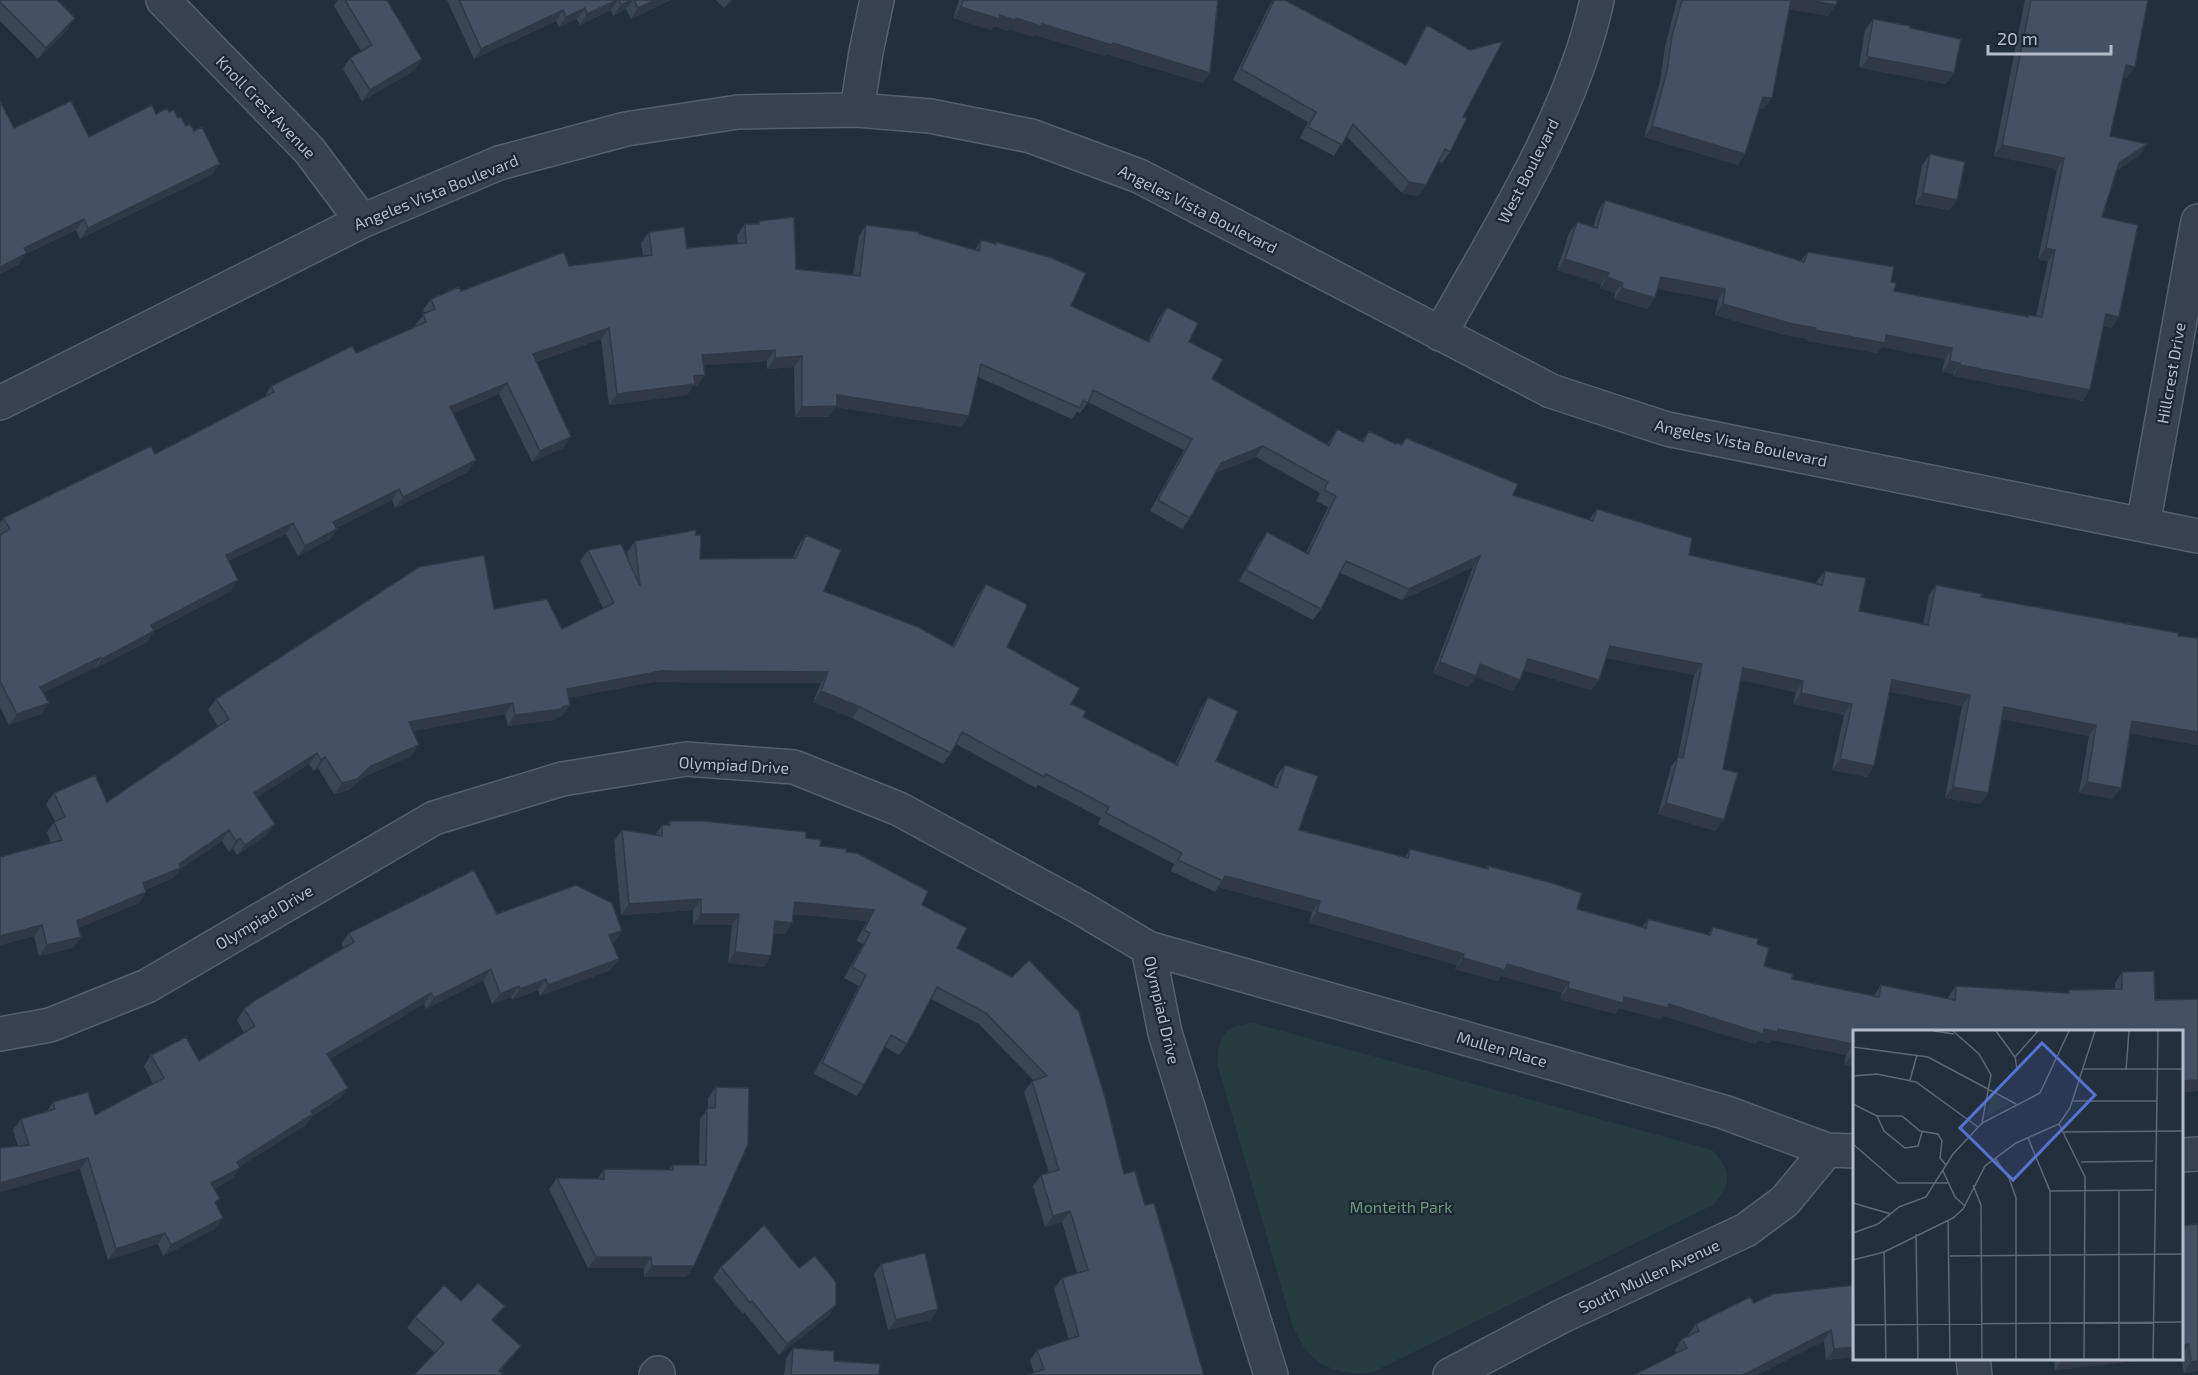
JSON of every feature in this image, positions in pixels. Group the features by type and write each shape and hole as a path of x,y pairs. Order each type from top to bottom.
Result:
{"street":[{"name":"Knoll Crest Avenue","path":"163,0 309,150 362,221"},
{"path":"857,110 877,0"},
{"name":"West Boulevard","path":"1440,334 1530,172 1568,94 1598,0"},
{"name":"Angeles Vista Boulevard","path":"0,403 362,221 499,163 626,129 738,112 857,110 930,116 1031,136 1139,176 1551,391 1667,429 2198,536"},
{"name":"Hillcrest Drive","path":"2143,525 2198,221"},
{"name":"Olympiad Drive","path":"0,1034 50,1025 147,986 434,818 562,779 686,759 794,767 899,809 1079,907 1148,948 1165,1033 1271,1375"},
{"name":"Mullen Place","path":"1148,948 1724,1112 1841,1151"},
{"name":"South Mullen Avenue","path":"1450,1375 1560,1317 1746,1230 1785,1201 1841,1151"},
{"path":"2183,1155 2198,1154"},
{"path":"1973,1360 1975,1375"}],"green space":[{"name":"Monteith Park","path":"1253,1023 1712,1150 1726,1171 1724,1190 1713,1205 1371,1373 1345,1372 1334,1369 1324,1365 1307,1350 1293,1327 1217,1063 1219,1045 1225,1033 1235,1026"}],"building":[{"path":"0,0 57,0 75,18 46,48"},
{"path":"345,0 387,0 422,59 370,90 350,58 372,45"},
{"path":"459,0 617,0 587,14 585,8 566,17 563,10 481,49"},
{"path":"619,0 631,0 621,5"},
{"path":"634,0 655,0 638,8"},
{"path":"963,0 1218,0 1210,73 1042,24 1041,26 1000,15 999,19 961,7"},
{"path":"1274,0 1285,0 1406,65 1427,25 1470,50 1503,41 1463,117 1467,118 1450,152 1445,149 1426,185 1409,182 1353,124 1342,145 1308,127 1316,112 1241,69"},
{"path":"1682,0 1791,0 1772,98 1763,97 1745,154 1652,126 1667,71 1672,36"},
{"path":"1809,0 1837,0 1836,5"},
{"path":"2031,0 2148,0 2135,67 2126,65 2110,136 2147,144 2119,163 2102,217 2138,225 2119,317 2106,314 2090,390 1960,365 1960,363 1950,361 1952,348 1886,335 1885,343 1793,324 1723,304 1725,289 1661,277 1655,298 1622,288 1623,283 1607,277 1609,273 1565,259 1577,222 1597,228 1605,200 1804,262 1808,252 1894,267 1891,282 1896,283 1894,291 2028,317 2029,315 2042,317 2055,250 2046,248 2064,158 2002,145"},
{"path":"1873,19 1961,39 1954,73 1869,57 1867,55"},
{"path":"0,101 14,128 71,101 89,137 152,105 156,114 167,108 169,112 174,110 178,118 181,117 186,126 190,124 194,131 202,127 220,164 88,228 84,219 24,248 27,253 0,267"},
{"path":"1930,154 1965,162 1957,200 1923,193"},
{"path":"794,217 796,269 860,276 866,225 919,232 919,234 979,251 981,240 996,244 996,242 1052,258 1086,273 1071,306 1149,342 1167,307 1198,323 1189,342 1223,359 1212,379 1329,446 1337,429 1363,442 1369,431 1396,444 1402,445 1406,438 1518,484 1513,495 1593,521 1597,509 1692,538 1689,555 1822,585 1825,571 1866,578 1859,611 1928,625 1936,585 1982,594 1981,597 2198,638 2198,732 2132,721 2121,788 2087,782 2096,725 2004,707 1988,793 1953,787 1970,695 1892,680 1874,766 1840,759 1852,704 1801,693 1803,681 1743,668 1723,769 1738,773 1724,820 1666,803 1678,756 1683,758 1702,664 1610,646 1599,680 1528,659 1520,680 1480,664 1476,676 1440,662 1480,556 1409,589 1346,561 1321,609 1246,570 1267,532 1308,554 1336,496 1324,490 1328,482 1263,446 1221,463 1190,518 1158,500 1192,439 1093,390 1088,403 1083,400 1080,408 981,364 969,416 837,395 837,406 802,407 802,356 775,358 775,350 702,355 705,375 694,376 695,384 617,394 609,328 533,354 571,437 540,451 507,383 450,407 476,460 403,497 399,489 333,522 337,529 305,546 293,523 226,555 238,580 151,625 154,631 102,659 101,657 40,687 49,703 17,714 0,681 0,535 10,529 3,518 151,446 155,454 274,392 271,386 352,346 356,353 426,322 423,314 435,309 431,299 459,287 461,291 564,252 569,266 652,255 649,232 684,227 687,248 746,243 745,224 759,224 759,221"},
{"path":"696,530 695,535 701,535 700,559 796,558 806,535 841,550 824,591 918,627 954,647 986,584 1027,606 1007,647 1080,688 1071,704 1086,711 1083,717 1177,765 1208,697 1238,711 1216,761 1277,788 1285,765 1318,776 1299,830 1408,858 1410,849 1552,883 1582,893 1577,909 1646,928 1648,919 1710,935 1713,927 1758,939 1757,944 1769,948 1764,966 1793,974 1792,979 1879,997 1881,985 1955,1000 1956,986 2069,993 2069,990 2122,989 2122,972 2154,971 2155,1000 2198,999 2198,1080 2183,1081 2183,1030 1853,1030 1853,1044 1778,1029 1777,1032 1764,1029 1763,1034 1669,1004 1668,1008 1624,997 1623,1003 1568,988 1569,982 1507,964 1505,970 1463,958 1464,954 1317,912 1320,901 1225,876 1223,881 1178,860 1182,853 1106,813 1109,807 1046,774 1044,777 962,732 951,753 860,707 821,691 828,672 661,671 567,689 570,705 562,709 515,715 513,703 409,722 419,745 371,766 357,779 342,783 325,757 321,760 317,753 254,793 275,824 245,845 240,838 236,841 229,830 179,864 181,868 143,883 146,892 77,921 81,937 47,945 42,925 0,936 0,857 62,840 54,822 65,817 54,793 95,775 107,802 229,719 216,699 419,567 484,555 494,609 547,599 562,629 614,603 588,550 621,544 640,586 635,541"},
{"path":"670,821 704,821 806,832 806,838 821,840 820,846 847,849 846,852 857,853 928,891 922,905 967,928 957,948 1012,977 1029,960 1079,1012 1105,1097 1124,1174 1135,1171 1145,1205 1154,1203 1204,1375 1027,1375 1044,1369 1037,1350 1079,1336 1062,1278 1088,1270 1070,1211 1053,1216 1041,1175 1059,1170 1032,1081 1047,1076 986,1013 937,987 907,1044 891,1035 864,1085 822,1063 866,975 852,967 870,933 864,930 874,910 795,902 792,923 775,921 771,956 735,952 739,914 701,914 701,899 629,904 622,830 662,836 662,825 670,825"},
{"path":"474,870 497,914 576,885 612,903 622,931 609,935 619,959 548,985 546,979 500,994 491,969 434,998 431,993 327,1054 348,1088 311,1111 313,1114 237,1162 240,1168 211,1183 220,1199 215,1202 223,1218 171,1245 165,1233 116,1249 88,1158 0,1183 0,1148 29,1145 21,1119 55,1109 53,1102 88,1092 95,1115 164,1078 151,1055 186,1037 199,1061 255,1026 244,1009 354,942 349,933"},
{"path":"716,1087 749,1088 748,1144 694,1266 652,1266 651,1257 596,1257 557,1178 604,1179 604,1169 673,1170 673,1165 706,1165 707,1108 715,1108"},
{"path":"2198,1224 2198,1361 2191,1362 2189,1344 2183,1345 2183,1226"},
{"path":"764,1225 799,1268 815,1256 836,1282 836,1305 787,1344 721,1267"},
{"path":"925,1253 938,1309 896,1320 881,1264"},
{"path":"478,1283 505,1306 492,1320 521,1346 499,1371 504,1375 411,1375 415,1374 444,1343 415,1317 444,1285 461,1301"},
{"path":"1853,1285 1853,1347 1834,1349 1831,1330 1743,1375 1634,1375 1687,1348 1682,1339 1699,1331 1696,1324 1750,1297 1754,1303 1773,1294"},
{"path":"793,1348 834,1351 834,1361 880,1364 879,1375 791,1375"}]}
